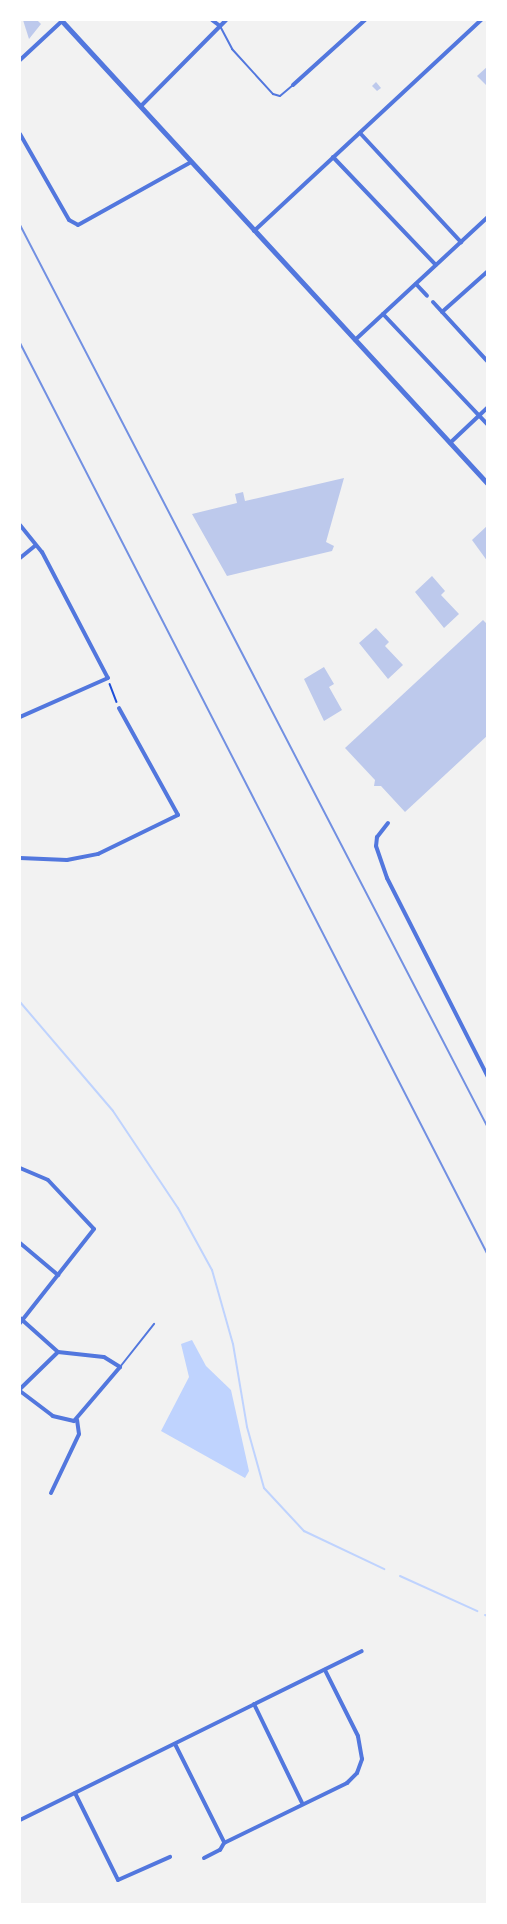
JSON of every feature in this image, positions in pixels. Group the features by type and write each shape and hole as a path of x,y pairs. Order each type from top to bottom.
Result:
{"street":[{"path":"20,60 62,20 488,484"},
{"path":"212,20 220,26"},
{"path":"141,106 226,20"},
{"path":"292,86 365,20"},
{"path":"254,231 481,20"},
{"path":"360,133 461,242"},
{"path":"20,134 69,220 78,225 191,162"},
{"path":"333,157 436,265"},
{"path":"355,341 488,217"},
{"path":"442,312 488,271"},
{"path":"416,284 427,296"},
{"path":"433,302 488,362"},
{"path":"383,314 488,424"},
{"path":"450,443 487,408"},
{"path":"20,525 42,552 108,678 20,717"},
{"path":"20,558 35,546"},
{"path":"20,850 20,858 67,860 98,854 178,814 119,708"},
{"path":"388,823 377,837 375,846 387,878 488,1077"},
{"path":"20,1168 48,1180 94,1229 20,1320 58,1352 104,1357 120,1367 77,1419 79,1434 51,1494"},
{"path":"20,1243 58,1275"},
{"path":"58,1352 20,1390 52,1416 77,1419"},
{"path":"20,1820 362,1651"},
{"path":"204,1858 220,1850 224,1843 302,1803 348,1783 362,1759 354,1727 325,1670"},
{"path":"254,1704 302,1803"},
{"path":"175,1744 224,1843"},
{"path":"75,1793 118,1880 170,1857"}],"lane":[{"path":"220,26 232,49 273,94 280,96 292,86"},
{"path":"120,1367 153,1324"}],"path":[{"path":"108,678 119,708"}],"water":[{"path":"192,1340 206,1366 231,1390 249,1471 245,1478 161,1431 189,1377 181,1344"}],"building":[{"path":"23,20 37,20 41,24 29,39"},
{"path":"488,66 488,87 477,76"},
{"path":"376,82 381,88 377,91 372,86"},
{"path":"344,478 326,542 334,546 332,551 227,576 192,514 237,503 235,494 243,492 245,501"},
{"path":"488,525 488,562 472,540"},
{"path":"432,576 445,591 441,595 459,614 444,628 415,592"},
{"path":"483,620 488,625 488,735 405,812 381,786 374,786 375,780 345,748"},
{"path":"376,628 389,642 385,646 403,665 388,679 359,643"},
{"path":"324,667 334,684 329,687 342,710 324,721 304,679"}],"waterway":[{"path":"20,1002 113,1111 178,1208 212,1270 233,1344 247,1427 264,1488 304,1531 384,1569"},
{"path":"400,1576 477,1611"}],"railway":[{"path":"20,225 488,1128"},
{"path":"20,343 488,1255"}]}
